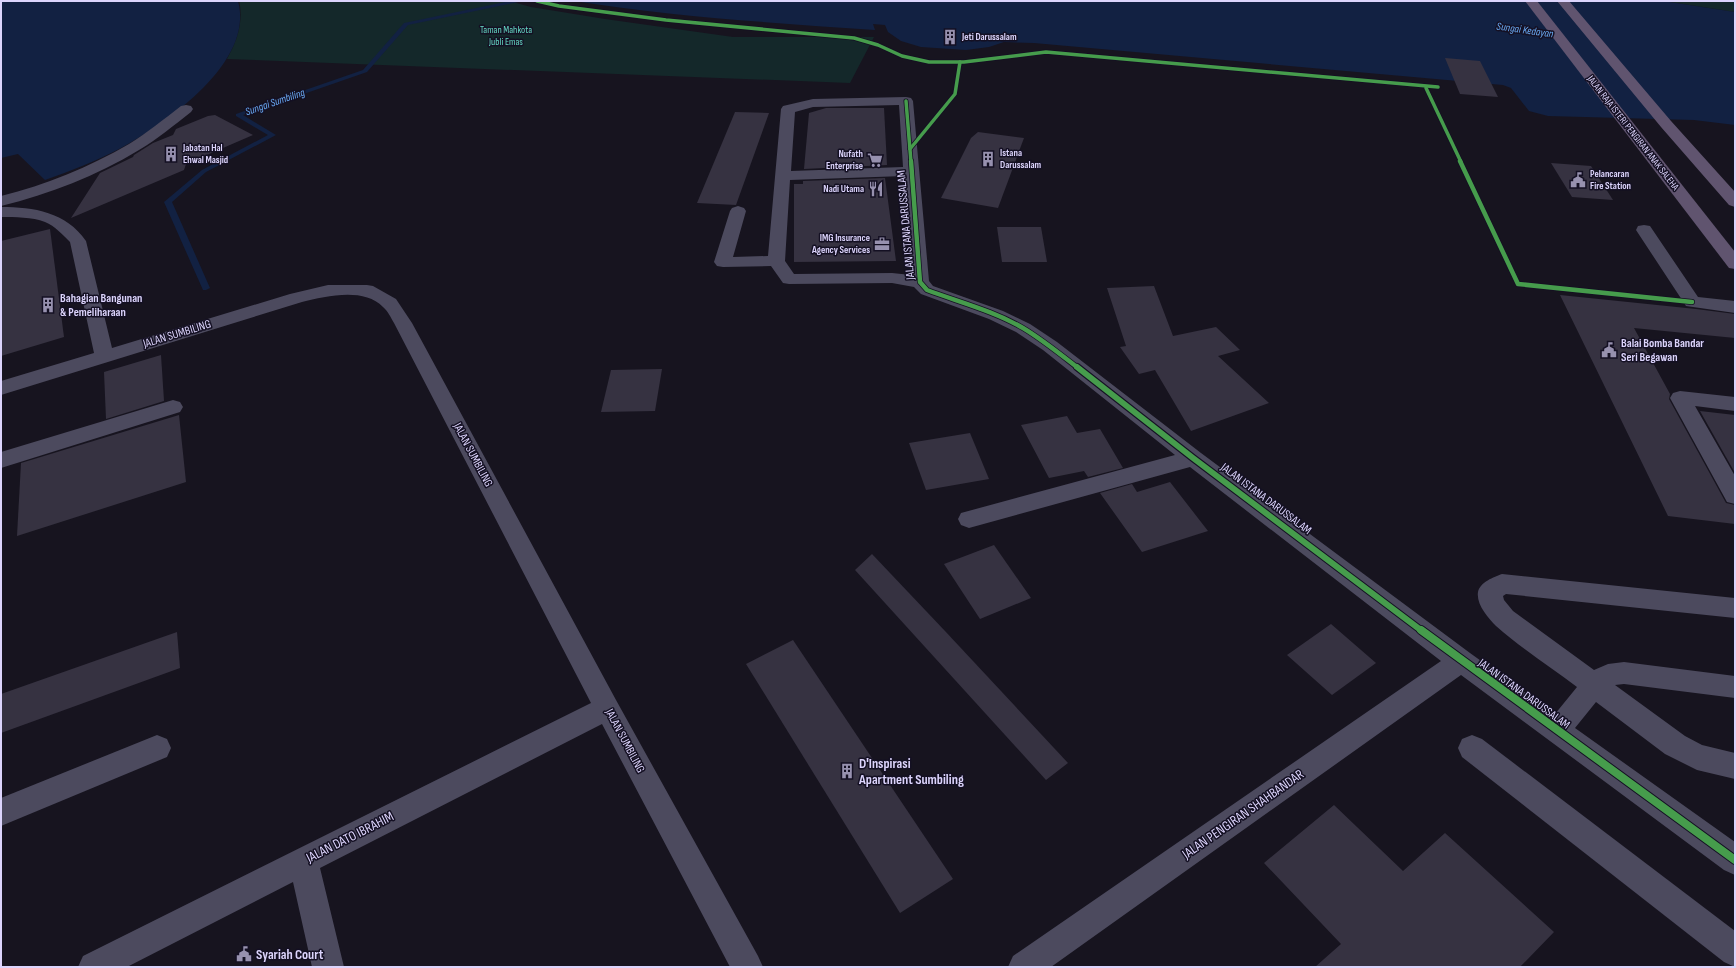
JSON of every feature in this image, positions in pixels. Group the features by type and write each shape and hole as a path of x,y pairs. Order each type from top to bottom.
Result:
{"main road":[{"name":"JALAN RAJA ISTERI PENGIRAN ANAK SALEHA","path":"1531,1 1627,127 1735,264"},
{"path":"1563,1 1666,124 1735,202"}],"street":[{"name":"JALAN ISTANA DARUSSALAM","path":"920,282 892,278 789,279 776,261 788,109 813,103 906,100 920,282 927,290 996,315 1023,328 1050,346 1194,458 1461,661 1735,860"},
{"path":"1,201 46,188 88,170 135,147 186,109"},
{"path":"783,176 912,171"},
{"path":"738,211 723,262 776,261"},
{"path":"1,212 15,212 50,218 63,226 78,241 104,356"},
{"path":"1644,230 1692,302 1735,307"},
{"name":"JALAN SUMBILING","path":"1,388 296,298 328,290 367,290 390,303 407,330 746,967"},
{"path":"1735,404 1680,398 1735,496"},
{"path":"1,460 173,407"},
{"path":"969,519 1194,458"},
{"path":"1735,608 1502,584 1490,592 1492,604 1504,618 1675,745 1697,757 1735,766"},
{"name":"JALAN PENGIRAN SHAHBANDAR","path":"1024,967 1461,661"},
{"path":"1557,731 1594,685 1608,675 1624,673 1735,687"},
{"name":"JALAN DATO IBRAHIM","path":"94,967 607,708"},
{"path":"1,812 158,748"},
{"path":"1472,748 1735,951"},
{"path":"303,861 328,967"}],"green space":[{"name":"Taman Mahkota Jubli Emas","path":"239,1 509,1 531,7 605,19 733,37 874,37 850,83 227,59 239,31 241,16"},
{"path":"1663,1 1735,1 1735,12"}],"water":[{"path":"1,1 238,1 240,24 233,46 221,68 183,107 140,137 121,148 83,166 45,180 18,154 1,158"},
{"name":"Sungai Kedayan","path":"574,1 1663,1 1735,12 1735,125 1694,120 1548,116 1529,111 1511,88 1503,85 1034,43 1004,42 989,47 966,50 921,47 901,41 888,32 885,25 873,24 875,30 762,22 612,7"}],"building":[{"path":"1445,58 1480,61 1498,97 1460,94"},
{"path":"826,108 884,108 887,165 804,169 809,113"},
{"path":"735,112 769,113 736,205 697,203"},
{"name":"Jabatan Hal Ehwal Masjid","path":"215,115 253,135 186,164 184,170 71,218 100,173 133,157 153,143 173,135 176,129 208,116"},
{"name":"Istana Darussalam","path":"978,132 1024,138 998,208 941,198 971,138"},
{"path":"1551,163 1591,166 1613,200 1572,197"},
{"path":"885,178 896,261 794,262 794,184 803,184 803,181"},
{"path":"997,227 1041,227 1047,262 1002,262"},
{"name":"Bahagian Bangunan & Pemeliharaan","path":"50,229 64,337 1,356 1,241"},
{"path":"1154,286 1173,336 1216,327 1240,350 1218,356 1269,403 1191,431 1155,370 1139,374 1120,347 1126,346 1107,288"},
{"path":"1560,295 1735,314 1735,338 1634,328 1670,394 1669,399 1726,503 1735,505 1735,524 1668,516"},
{"path":"161,355 164,401 106,419 104,372"},
{"path":"662,369 655,411 601,412 611,370"},
{"path":"1700,411 1735,415 1735,473"},
{"path":"179,415 186,482 17,536 21,463"},
{"path":"1067,416 1077,433 1100,429 1123,468 1088,477 1084,471 1049,478 1021,425"},
{"path":"970,433 989,479 926,490 909,443"},
{"path":"1170,482 1208,531 1142,552 1100,493 1132,484 1137,492"},
{"path":"994,545 1031,598 980,619 944,564"},
{"path":"872,554 1068,763 1046,780 855,570"},
{"path":"1331,624 1376,663 1332,695 1287,655"},
{"path":"177,632 180,668 1,733 1,694"},
{"name":"D'Inspirasi Apartment Sumbiling","path":"793,640 953,879 900,913 746,664"},
{"path":"1334,805 1403,871 1445,833 1554,932 1520,967 1315,967 1341,944 1264,863"}],"waterway":[{"name":"Sungai Sumbiling","path":"206,288 168,202 204,171 273,135 238,115 365,71 406,24 489,6 520,1"}],"cycle path":[{"path":"537,1 559,6 666,20 854,38 878,45 902,56 929,62 964,62 1046,52 1438,87"},
{"path":"910,149 955,94 960,62"},
{"path":"1426,88 1518,284 1692,302"},
{"path":"906,101 920,282 927,290 996,315 1023,328 1050,346 1193,458 1461,661 1735,860"}],"place":[{"name":"Jeti Darussalam","path":"950,37"},
{"name":"Jabatan Hal Ehwal Masjid","path":"171,154"},
{"name":"Istana Darussalam","path":"988,159"},
{"name":"Nufath Enterprise","path":"875,160"},
{"name":"Pelancaran Fire Station","path":"1578,180"},
{"name":"Nadi Utama","path":"876,189"},
{"name":"IMG Insurance Agency Services","path":"882,244"},
{"name":"Bahagian Bangunan & Pemeliharaan","path":"48,305"},
{"name":"Balai Bomba Bandar Seri Begawan","path":"1609,350"},
{"name":"D'Inspirasi Apartment Sumbiling","path":"847,771"},
{"name":"Syariah Court","path":"244,954"}]}
